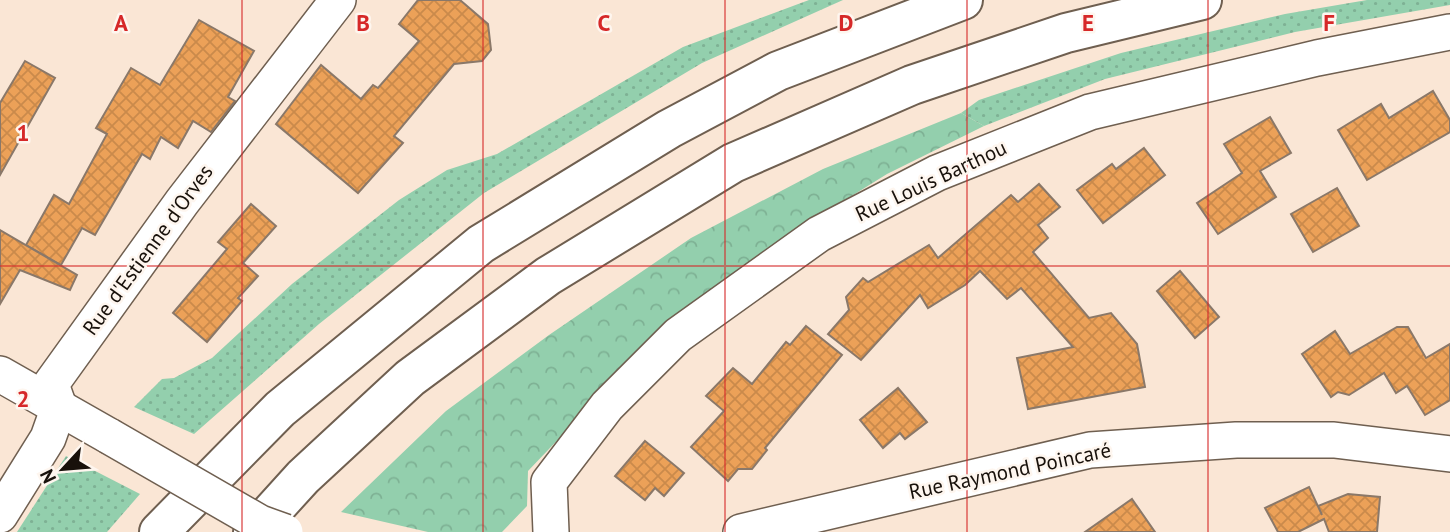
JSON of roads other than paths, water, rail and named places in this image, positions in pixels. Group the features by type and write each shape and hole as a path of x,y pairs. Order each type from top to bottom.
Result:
{"highway":[{"path":"159,532 281,409 481,244 669,129 778,71 963,0"},
{"path":"253,532 303,477 410,378 548,276 733,163 912,85 1066,33 1202,0"}],"street":[{"name":"Rue d'Estienne d'Orves","path":"0,515 48,438 59,407 51,384 182,202 338,0"},
{"name":"Rue Louis Barthou","path":"551,532 550,482 607,406 678,335 819,234 937,173 1090,112 1317,58 1450,32"},
{"path":"0,374 260,523 285,532"},
{"name":"Rue Raymond Poincaré","path":"741,532 1090,450 1236,440 1334,440 1450,454"}]}
